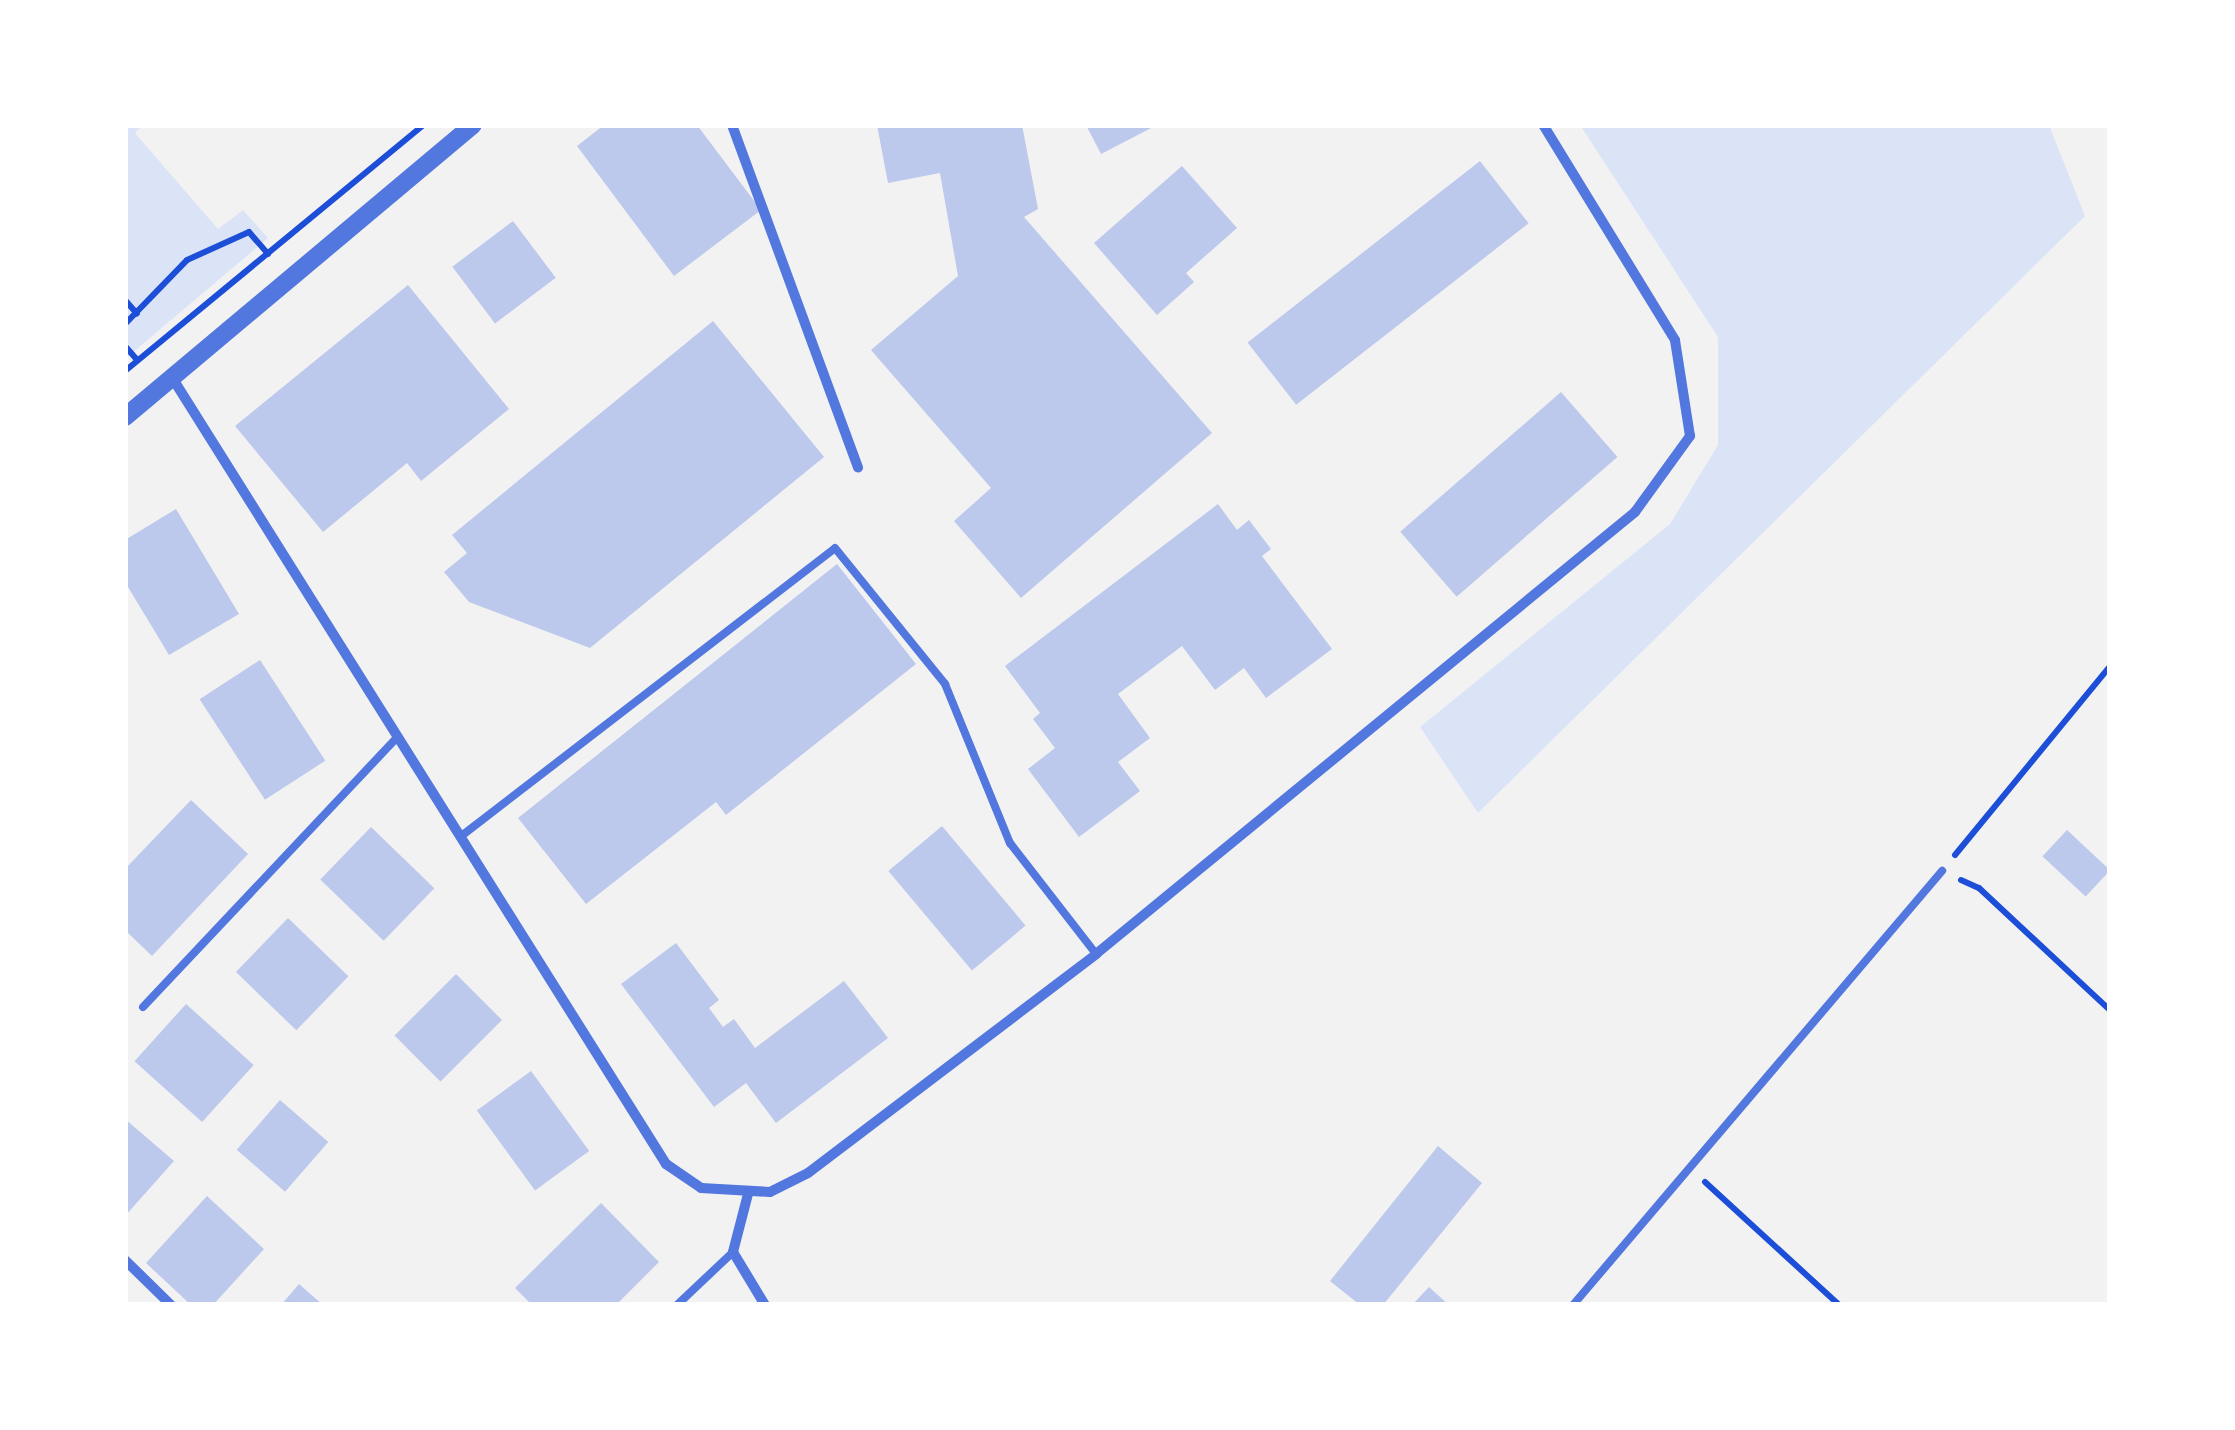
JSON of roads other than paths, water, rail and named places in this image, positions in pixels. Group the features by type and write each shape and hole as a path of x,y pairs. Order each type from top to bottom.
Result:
{"street":[{"path":"125,417 473,125"},
{"path":"732,125 858,468"},
{"path":"173,379 666,1164 701,1188 748,1194 789,1186 808,1174 1096,954 1635,512 1690,436 1675,340 1544,125"},
{"path":"748,1194 733,1252 765,1305"},
{"path":"125,1260 171,1305"}],"lane":[{"path":"460,837 835,548 946,684 1010,843 1096,954"},
{"path":"143,1007 397,737"},
{"path":"1573,1305 1942,872"},
{"path":"677,1305 733,1252"}]}
